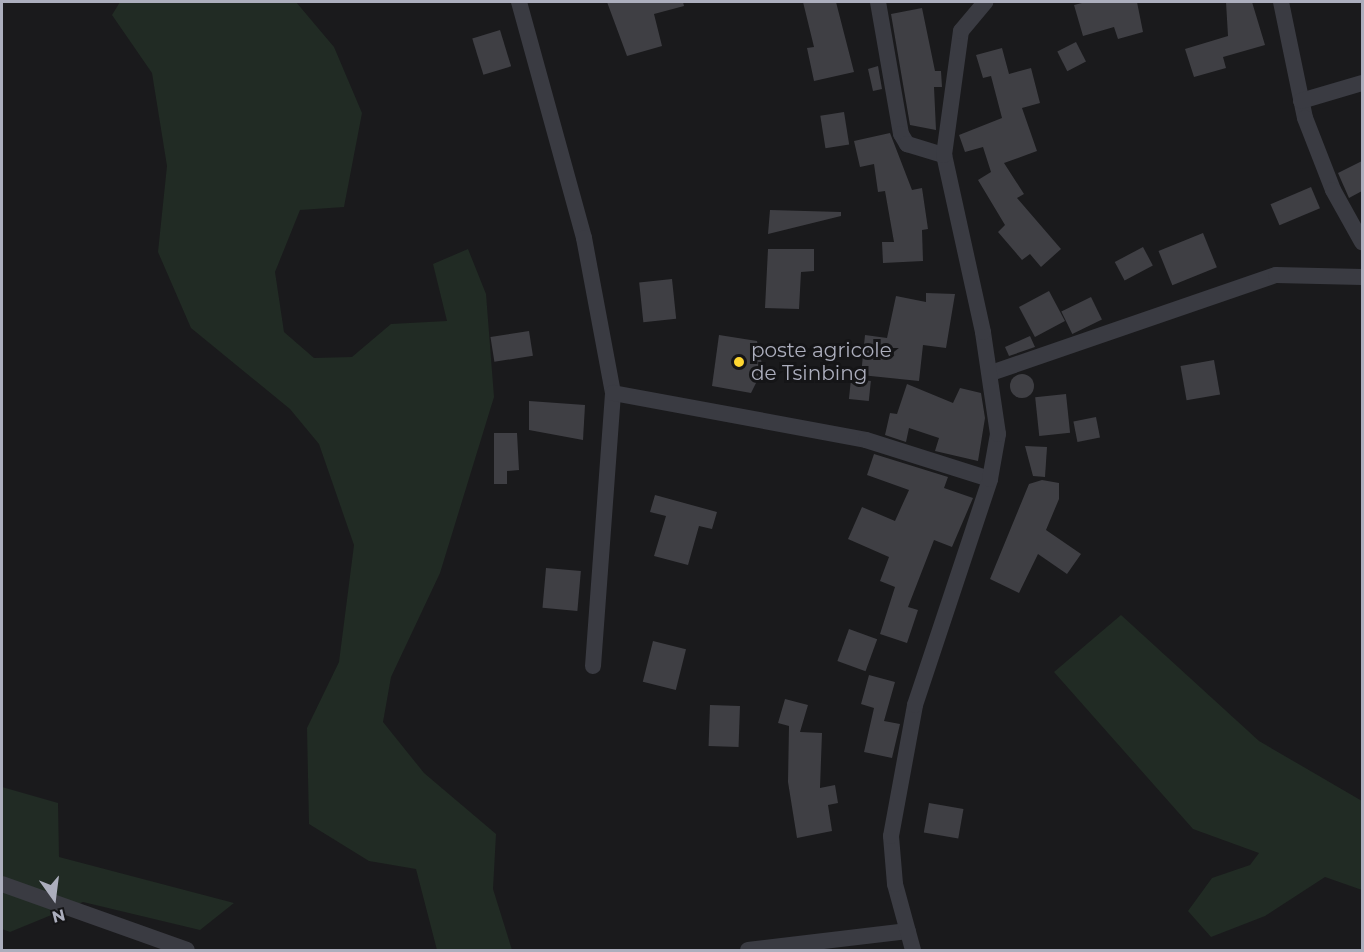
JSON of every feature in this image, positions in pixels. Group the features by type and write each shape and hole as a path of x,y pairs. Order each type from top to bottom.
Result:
{"street":[{"path":"519,2 584,238 613,393 593,666"},
{"path":"878,2 901,134 907,144 944,155"},
{"path":"913,951 891,860 893,825 926,665 990,479 998,434 991,373 944,155 961,31 985,2"},
{"path":"1281,2 1301,101 1333,190 1362,242"},
{"path":"1301,101 1362,83"},
{"path":"991,373 1276,275 1362,276"},
{"path":"613,393 866,440 990,479"},
{"path":"2,884 187,951"},
{"path":"748,951 908,931"}],"shaded area":[{"path":"120,2 296,2 334,47 362,113 344,207 300,210 275,272 284,332 314,358 352,357 391,324 447,321 433,264 468,249 486,294 494,397 440,573 391,677 383,722 424,773 496,834 493,889 512,950 437,950 416,869 369,861 309,824 307,728 339,662 354,545 319,444 290,409 191,328 158,252 167,166 152,73 112,15"},
{"path":"1121,615 1259,741 1362,801 1362,890 1325,877 1265,916 1211,937 1188,911 1212,878 1250,865 1259,853 1193,829 1054,672"},
{"path":"2,787 58,803 59,857 234,903 200,930 83,902 10,932 2,929"}],"building":[{"path":"607,2 683,2 684,6 654,14 662,46 627,56"},
{"path":"803,2 836,2 854,72 814,81 807,48 814,47"},
{"path":"1086,2 1137,2 1143,32 1118,39 1114,27 1083,36 1074,5"},
{"path":"1226,2 1252,2 1265,45 1223,57 1226,68 1194,77 1185,49 1228,36"},
{"path":"922,8 935,71 941,71 942,87 934,87 936,130 910,125 891,14"},
{"path":"500,30 511,66 483,75 472,38"},
{"path":"1076,42 1086,62 1067,71 1057,52"},
{"path":"1002,48 1009,74 1031,68 1040,103 1022,108 1037,151 1004,163 1024,194 1017,198 1061,249 1041,267 1030,254 1022,260 998,232 1005,225 978,180 991,172 983,147 965,152 959,135 1002,118 991,76 983,78 976,55"},
{"path":"878,66 882,89 873,91 868,69"},
{"path":"844,112 849,145 825,148 820,116"},
{"path":"890,133 912,190 922,188 928,229 922,230 923,261 883,263 882,242 894,242 885,191 878,192 874,164 860,167 854,141"},
{"path":"1362,161 1362,191 1349,198 1338,173"},
{"path":"1311,187 1320,208 1279,225 1270,204"},
{"path":"770,210 841,212 841,216 768,234"},
{"path":"1203,233 1217,267 1172,285 1158,251"},
{"path":"1143,247 1153,266 1125,281 1115,262"},
{"path":"768,249 814,249 814,271 801,272 799,309 765,308"},
{"path":"672,279 676,319 643,322 639,282"},
{"path":"1049,291 1065,321 1035,337 1019,307"},
{"path":"926,293 955,294 946,348 923,345 919,381 861,375 865,335 887,338 896,296 926,302"},
{"path":"1091,297 1102,319 1072,334 1061,311"},
{"path":"529,331 533,356 494,362 490,337"},
{"name":"poste agricole de Tsinbing","path":"719,335 757,341 763,369 751,393 712,386"},
{"path":"1030,336 1035,347 1009,356 1005,347"},
{"path":"1214,360 1220,394 1187,400 1181,366"},
{"path":"1022,374 1031,377 1034,386 1031,395 1022,398 1013,395 1010,386 1013,377"},
{"path":"851,379 871,381 869,401 849,399"},
{"path":"907,384 953,403 960,388 981,393 985,418 978,461 935,451 939,438 909,428 906,442 885,435 890,413 897,414"},
{"path":"1066,394 1070,433 1039,436 1035,397"},
{"path":"529,401 585,405 583,440 529,430"},
{"path":"1096,417 1100,438 1077,442 1073,421"},
{"path":"494,433 517,433 519,470 507,471 507,484 494,484"},
{"path":"1025,446 1047,447 1045,477 1033,476"},
{"path":"874,454 948,477 944,488 973,498 952,547 934,540 908,607 918,610 907,643 880,634 895,587 880,581 889,557 848,539 862,507 895,521 909,490 867,475"},
{"path":"1042,480 1059,483 1059,499 1046,530 1081,554 1067,574 1038,554 1019,593 990,579 1029,484"},
{"path":"655,495 717,512 712,529 699,526 688,565 654,556 666,516 650,512"},
{"path":"546,568 581,571 577,611 543,608"},
{"path":"849,629 877,639 866,671 837,661"},
{"path":"653,641 686,649 676,690 643,682"},
{"path":"869,675 895,682 884,721 900,724 892,758 864,752 874,708 861,704"},
{"path":"785,699 808,705 800,732 822,733 820,788 835,785 838,803 828,805 832,831 797,838 788,782 789,726 778,723"},
{"path":"710,705 740,706 739,747 709,746"},
{"path":"929,803 963,809 958,839 924,833"}],"place":[{"name":"poste agricole de Tsinbing","path":"739,362"}]}
